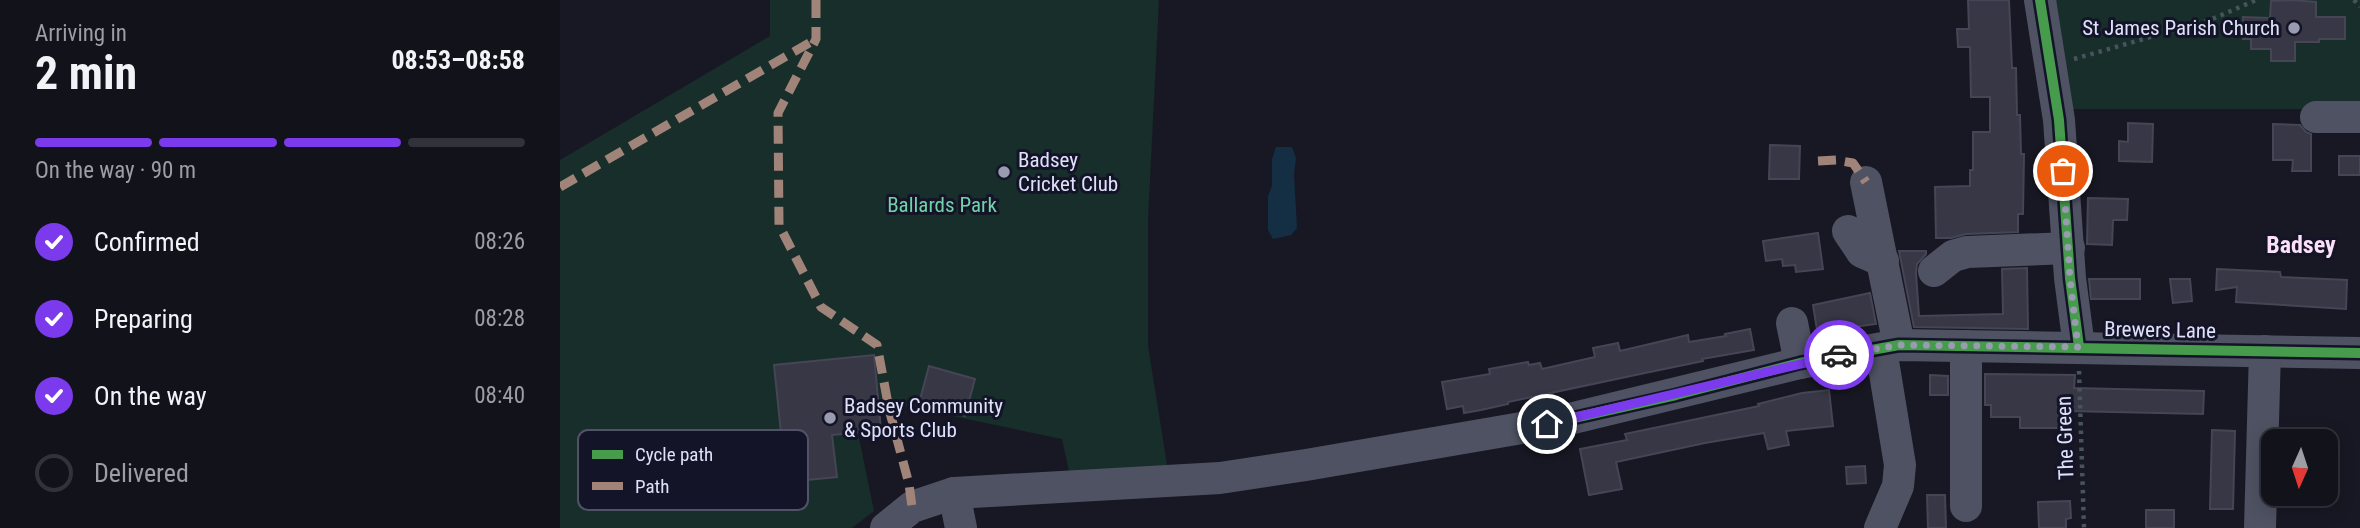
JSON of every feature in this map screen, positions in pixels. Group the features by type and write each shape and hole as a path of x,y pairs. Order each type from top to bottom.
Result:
{"street":[{"path":"2040,0 2059,120 2078,347"},
{"path":"2316,117 2360,117"},
{"path":"1866,182 1883,261 1900,465 1898,486 1880,528"},
{"path":"1848,230 1862,252 1883,261"},
{"path":"1934,271 1952,256 1967,252 2069,248"},
{"path":"1792,323 1800,363"},
{"path":"1966,346 1966,506"},
{"name":"Brewers Lane","path":"886,528 912,507 954,493 1220,478 1422,447 1547,424 1800,363 1890,347 2078,347 2360,353"},
{"path":"2260,528 2265,351"},
{"path":"954,493 961,528"}],"path":[{"path":"2049,65 2210,20 2256,0"},
{"path":"2354,0 2360,7"}],"green space":[{"name":"Ballards Park","path":"770,0 1159,0 1148,219 1148,346 1168,471 1069,471 1062,439 904,406 881,408 881,430 858,433 874,511 852,528 560,528 560,160 770,36"},
{"path":"2040,0 2360,0 2360,109 2057,109"}],"water":[{"path":"1276,147 1292,147 1296,158 1294,174 1297,228 1291,235 1273,239 1268,230 1268,196 1272,186 1272,159"}],"building":[{"path":"1968,0 2009,0 2012,68 2016,68 2017,115 2020,115 2021,154 2024,154 2023,214 2018,214 2018,232 1936,238 1935,187 1970,186 1970,170 1973,170 1973,132 1990,132 1990,97 1971,97 1970,47 1958,47 1957,29 1969,29"},
{"name":"St James Parish Church","path":"2271,1 2316,2 2316,17 2345,17 2345,39 2295,42 2295,61 2271,61 2271,49 2251,49 2251,39 2243,39 2243,17 2270,18"},
{"path":"2128,123 2153,124 2152,162 2119,161 2119,141 2128,142"},
{"path":"2273,124 2300,125 2311,134 2311,171 2292,171 2293,160 2273,160"},
{"path":"1770,145 1800,146 1799,179 1769,179"},
{"path":"2339,156 2360,156 2360,175 2339,175"},
{"path":"2088,198 2128,199 2127,220 2113,220 2112,245 2087,244"},
{"path":"1818,233 1823,269 1796,272 1795,265 1783,266 1782,259 1766,261 1763,241"},
{"path":"1899,251 1926,251 1917,264 1916,273 1919,316 2003,314 2002,269 2027,268 2028,329 1914,327"},
{"path":"2217,269 2280,272 2281,277 2347,280 2346,309 2236,302 2237,287 2216,290"},
{"path":"2089,279 2140,279 2140,299 2091,299"},
{"path":"2170,279 2190,279 2192,301 2173,303"},
{"path":"1870,293 1876,324 1846,328 1847,331 1818,336 1813,305"},
{"path":"1750,329 1754,350 1702,359 1703,361 1481,410 1464,413 1463,406 1447,409 1442,382 1490,374 1489,369 1528,362 1529,365 1540,363 1542,369 1595,357 1593,348 1618,343 1620,351 1688,335 1689,342"},
{"name":"Badsey Community & Sports Club","path":"874,355 881,430 832,435 837,477 808,480 808,430 781,430 774,365"},
{"path":"929,366 975,379 965,416 919,403"},
{"path":"1985,374 2075,375 2074,388 2204,391 2203,414 2067,411 2067,428 2020,428 2020,417 1991,417 1991,405 1985,405"},
{"path":"1930,375 1948,376 1948,395 1930,395"},
{"path":"1829,390 1833,426 1786,431 1789,445 1768,449 1764,433 1616,462 1622,489 1589,495 1580,449 1627,440 1625,434 1759,406 1758,404 1802,393"},
{"path":"2212,430 2235,431 2233,509 2210,509"},
{"path":"1865,466 1866,483 1847,484 1846,467"},
{"path":"1927,495 1945,495 1946,528 1928,528"},
{"path":"2070,501 2071,518 2066,519 2066,528 2039,528 2038,502"},
{"path":"2146,510 2174,510 2174,528 2146,528"}],"marked path":[{"path":"816,0 816,39 778,113 779,225 821,307 877,345 912,507"},
{"path":"560,187 816,39"},
{"path":"1818,161 1853,163 1866,182"}],"cycle path":[{"path":"2040,0 2059,120 2070,278 2079,347"},
{"path":"1547,424 1800,363 1899,345 2360,353"}],"way so far":[{"path":"1839,355 1899,345 2078,347 2070,278 2063,171"}],"place":[{"name":"St James Parish Church","path":"2294,28"},
{"name":"Badsey Cricket Club","path":"1004,172"},
{"name":"Badsey Community & Sports Club","path":"830,418"}],"district":[{"name":"Badsey","path":"2301,245"}],"route":[{"path":"1547,424 1839,355"}]}
